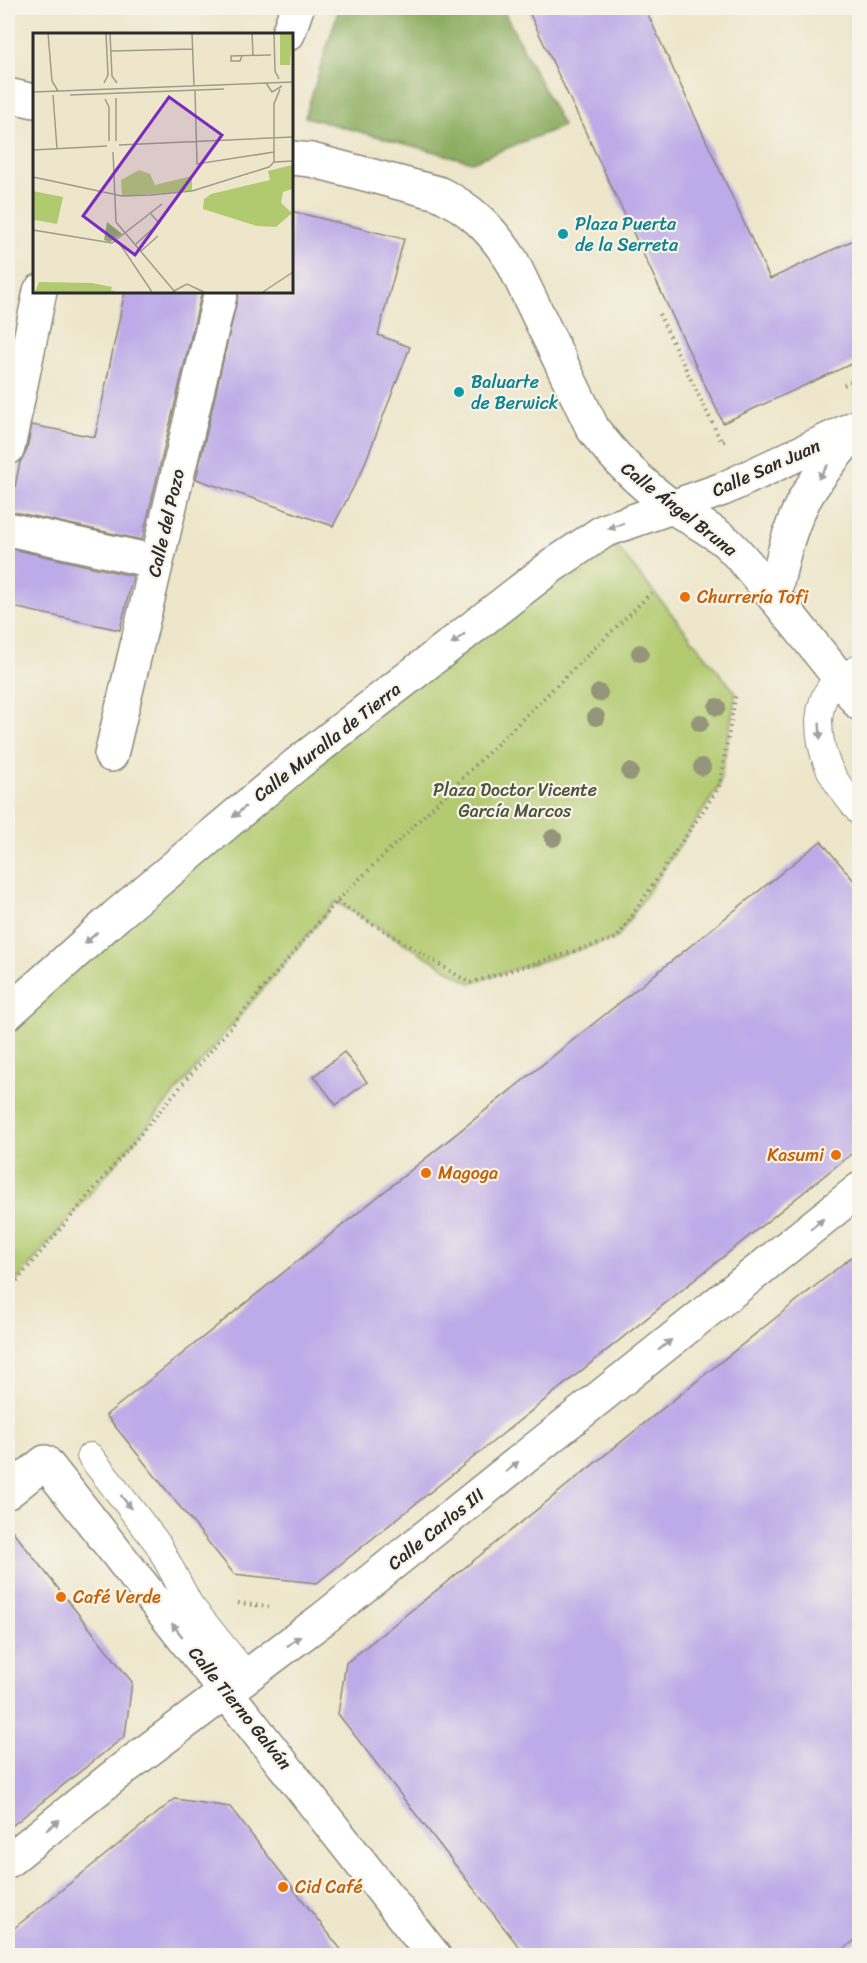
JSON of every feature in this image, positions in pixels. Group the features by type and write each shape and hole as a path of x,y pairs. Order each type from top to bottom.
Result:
{"street":[{"path":"8,94 33,101"},
{"name":"Calle Ángel Bruna","path":"292,158 311,160 438,193 457,202 475,216 498,239 512,261 593,429 623,467 671,506 724,541 853,684"},
{"path":"8,448 40,292"},
{"name":"Calle del Pozo","path":"111,755 221,292"},
{"path":"774,597 788,540 805,499 836,454 860,426"},
{"name":"Calle San Juan","path":"671,506 723,489 860,426"},
{"name":"Calle Muralla de Tierra","path":"8,1013 116,916 297,764 552,566 604,531 671,506"},
{"path":"8,529 157,562"},
{"name":"Calle Carlos III","path":"8,1862 118,1772 333,1611 860,1190"},
{"name":"Calle Tierno Galván","path":"8,1492 45,1462 237,1684 434,1956"}],"lane":[{"path":"853,684 828,690 822,702 819,713 821,750 840,790 860,813"},
{"path":"90,1456 158,1544 190,1605 237,1684"}],"path":[{"path":"660,314 722,442 732,437"},
{"path":"838,387 860,378"},
{"path":"9,1290 336,902 653,591"},
{"path":"336,902 470,983 617,938 719,787 736,693"}],"green space":[{"path":"339,8 502,8 563,126 472,162 305,117"},
{"name":"Plaza Doctor Vicente García Marcos","path":"604,531 736,693 719,787 617,938 470,983 336,902 9,1290 8,1013"}],"building":[{"path":"527,8 645,8 770,279 860,237 860,360 723,423"},
{"path":"292,211 404,239 378,335 410,347 362,471 333,526 196,479 239,292 292,292"},
{"path":"125,292 202,292 142,540 10,511 20,462 26,452 32,425 95,437"},
{"path":"8,548 133,576 120,630 8,606"},
{"path":"821,841 860,888 860,1147 317,1583 234,1574 106,1415"},
{"path":"344,1052 367,1082 336,1105 314,1076"},
{"path":"860,1250 860,1936 835,1956 526,1956 338,1714 346,1663"},
{"path":"8,1525 132,1682 125,1736 8,1829"},
{"path":"175,1799 230,1807 346,1956 8,1956 8,1933"}],"place":[{"name":"Plaza Puerta de la Serreta","path":"563,234"},
{"name":"Baluarte de Berwick","path":"459,392"},
{"name":"Churrería Tofi","path":"685,597"},
{"name":"Kasumi","path":"836,1155"},
{"name":"Magoga","path":"426,1173"},
{"name":"Café Verde","path":"61,1597"},
{"name":"Cid Café","path":"283,1887"}]}
